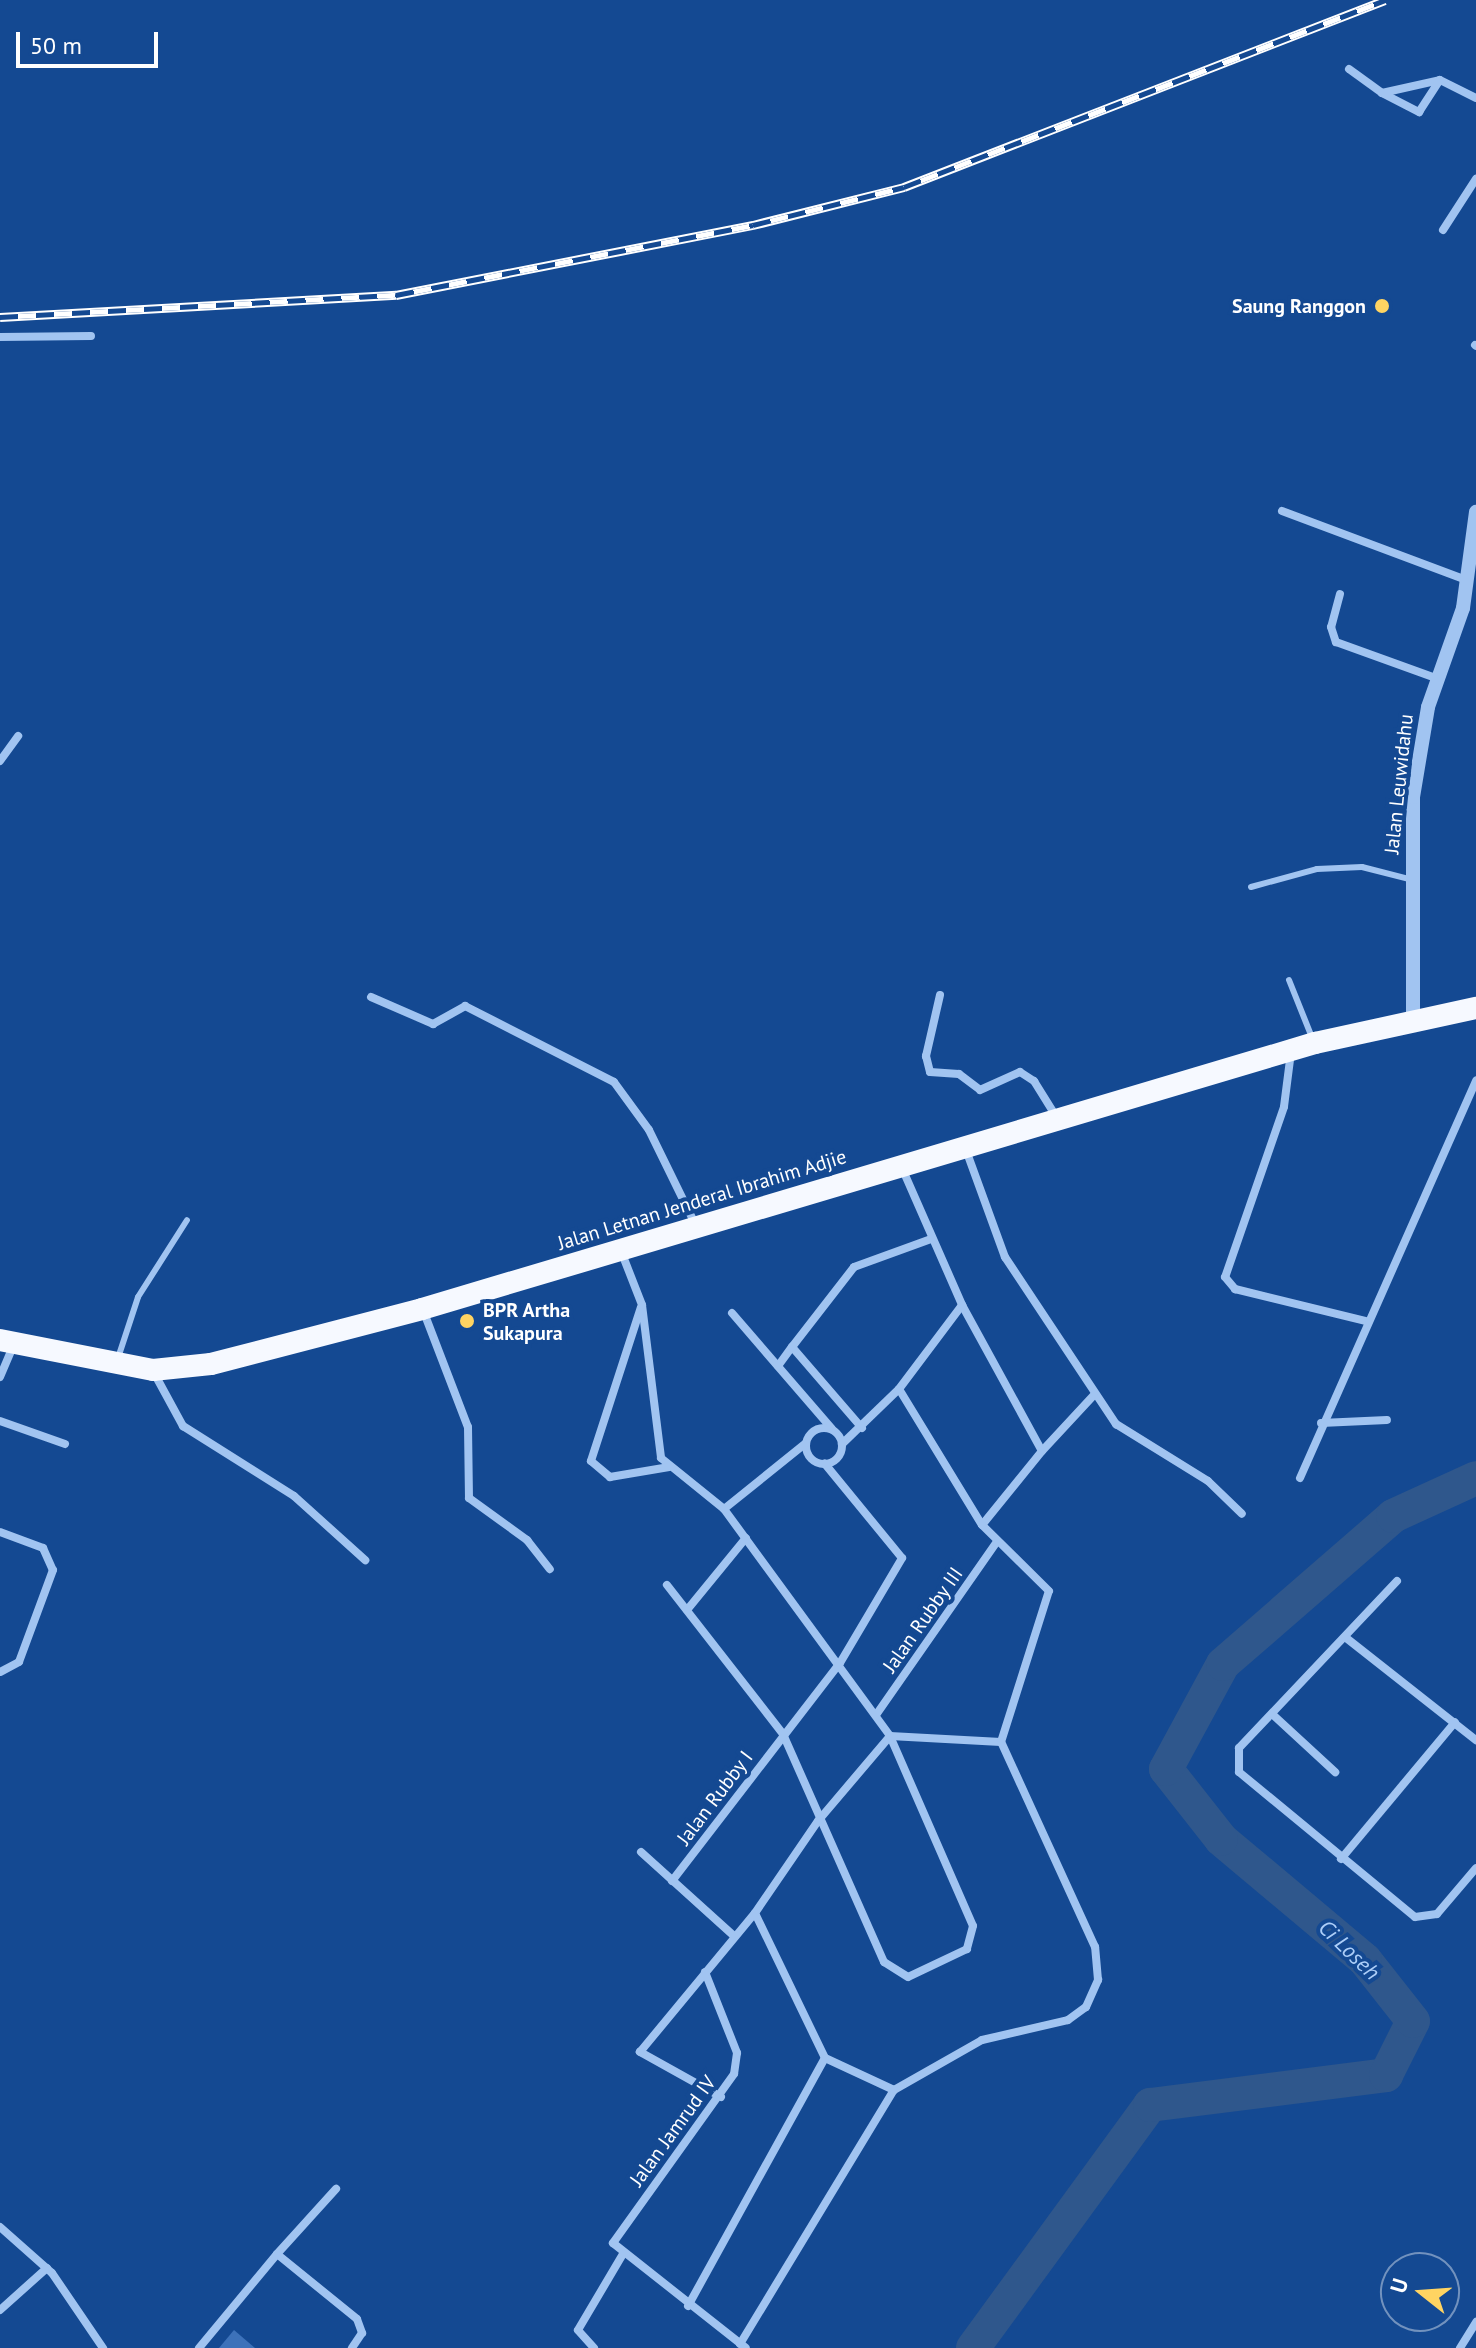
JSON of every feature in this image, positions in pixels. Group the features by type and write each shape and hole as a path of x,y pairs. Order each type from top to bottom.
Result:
{"highway":[{"name":"Jalan Letnan Jenderal Ibrahim Adjie","path":"7,1341 153,1370 211,1364 422,1309 1315,1043 1476,1008"}],"street":[{"path":"1349,69 1382,93 1419,112 1440,80"},
{"path":"1382,93 1440,80 1476,98"},
{"path":"1443,230 1476,179"},
{"path":"0,337 91,336"},
{"path":"1282,511 1464,579"},
{"name":"Jalan Leuwidahu","path":"1413,1020 1409,879 1422,734 1457,630 1476,512"},
{"path":"1340,594 1331,627 1336,642 1438,679"},
{"path":"0,761 18,736"},
{"path":"940,995 926,1056 930,1072 959,1074 980,1090 1020,1072 1034,1081 1057,1118"},
{"path":"371,997 433,1024 465,1006 614,1082 649,1130 697,1228"},
{"path":"1291,1052 1284,1107 1225,1277 1235,1289 1365,1321"},
{"path":"1300,1478 1365,1321 1476,1080"},
{"path":"964,1146 1005,1257 1094,1395 1116,1424 1208,1481 1242,1514"},
{"path":"901,1166 962,1305 1042,1451"},
{"path":"778,1366 854,1267 931,1239"},
{"path":"621,1250 642,1305 655,1445 669,1467 724,1509 840,1663 890,1736 970,1917 973,1942 908,1977 891,1969 818,1821 783,1734 667,1585"},
{"path":"642,1305 591,1461 610,1477 669,1467"},
{"path":"806,1443 813,1460 825,1464 899,1389 962,1305"},
{"path":"422,1309 468,1427 469,1498 527,1540 550,1569"},
{"path":"732,1313 842,1444"},
{"path":"0,1377 7,1341"},
{"path":"792,1347 862,1428"},
{"path":"153,1370 183,1426 294,1496 365,1560"},
{"path":"594,2348 578,2330 623,2254 743,2346 894,2090 982,2040 1068,2020 1086,2007 1098,1980 1095,1947 1001,1742 1050,1600 1044,1584 996,1543 982,1525 899,1389"},
{"path":"982,1525 1042,1451 1094,1395"},
{"path":"1321,1423 1387,1420"},
{"path":"0,1421 65,1444"},
{"path":"724,1509 806,1443 815,1429 832,1429"},
{"name":"Jalan Rubby I","path":"672,1881 840,1663 902,1558 825,1464"},
{"path":"0,1532 43,1548 53,1570 19,1662 0,1672"},
{"path":"687,1610 746,1538"},
{"name":"Jalan Rubby III","path":"876,1715 996,1543"},
{"path":"1397,1581 1239,1748 1239,1772 1341,1859 1427,1920 1476,1868"},
{"path":"1345,1637 1476,1740"},
{"path":"1272,1714 1335,1772"},
{"path":"1341,1859 1455,1722"},
{"path":"890,1736 1001,1742"},
{"path":"721,2097 640,2052 755,1913 818,1821 890,1736"},
{"path":"641,1852 734,1936"},
{"path":"755,1913 825,2058 894,2090"},
{"name":"Jalan Jamrud IV","path":"623,2254 614,2246 615,2234 721,2097 737,2053 705,1972"},
{"path":"688,2306 825,2058"},
{"path":"199,2348 336,2189"},
{"path":"0,2227 49,2271 76,2303 103,2348"},
{"path":"277,2254 357,2319 362,2333 352,2348"},
{"path":"0,2310 49,2271"},
{"path":"1460,2348 1476,2322"}],"lane":[{"path":"1251,887 1317,869 1362,867 1409,879"},
{"path":"1289,980 1315,1043"},
{"path":"116,1365 138,1297 187,1220"}],"building":[{"path":"234,2330 255,2348 219,2348"}],"waterway":[{"name":"Ci Loseh","path":"973,2348 1150,2105 1386,2075 1413,2021 1365,1960 1221,1839 1166,1769 1223,1664 1393,1516 1476,1478"}],"railway":[{"path":"0,317 396,295 753,225 904,187 1385,0"}],"place":[{"name":"Saung Ranggon","path":"1382,306"},
{"name":"BPR Artha Sukapura","path":"467,1321"}]}
